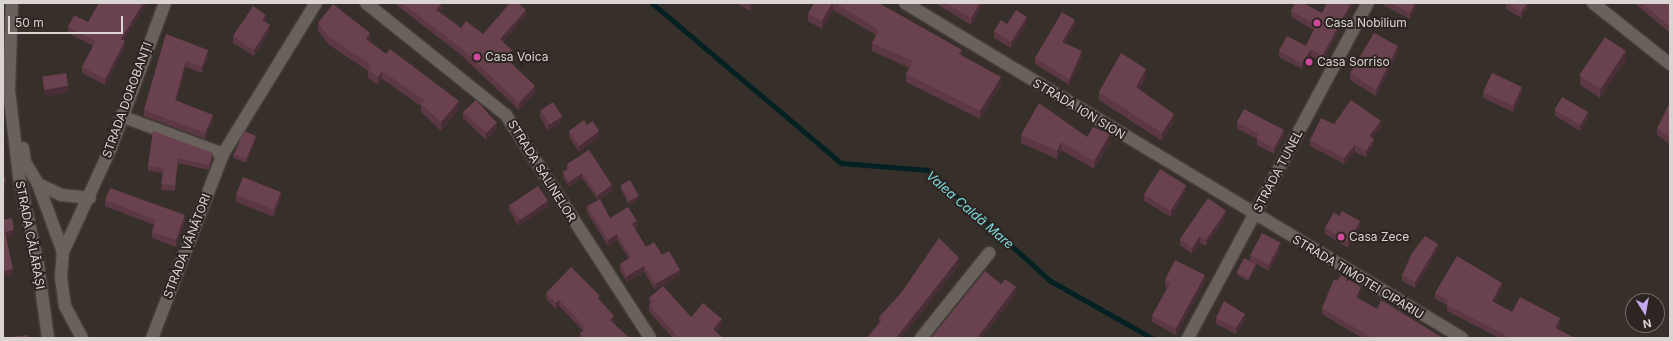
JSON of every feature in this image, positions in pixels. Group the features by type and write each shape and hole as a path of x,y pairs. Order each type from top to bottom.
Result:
{"street":[{"name":"STRADA CĂLĂRAȘI","path":"12,3 8,90 48,338"},
{"name":"STRADA DOROBANȚI","path":"82,338 65,306 61,278 64,252 90,198 164,3"},
{"name":"STRADA VÂNĂTORI","path":"152,338 223,154 316,3"},
{"name":"STRADA SALINELOR","path":"366,3 506,115 650,338"},
{"name":"STRADA ION SION","path":"905,3 1254,215"},
{"name":"STRADA TUNEL","path":"1188,338 1368,3"},
{"path":"1593,3 1670,64"},
{"path":"121,116 223,154"},
{"name":"STRADA CĂLĂRAȘI","path":"14,131 20,132 25,162 38,184 64,252"},
{"path":"38,184 62,195 90,198"},
{"name":"STRADA TIMOTEI CIPARIU","path":"1254,215 1462,338"},
{"path":"921,338 989,253"}],"building":[{"path":"99,3 143,3 121,39 125,41 105,79 82,67 96,41 68,27 74,15 88,22"},
{"path":"402,3 442,3 436,10 461,28 466,21 483,34 510,3 518,3 526,10 500,39 512,50 506,58 535,86 519,103 461,48"},
{"path":"814,3 832,3 822,21 808,14"},
{"path":"835,3 879,3 962,50 959,54 1001,77 980,111 906,74 913,61 872,43 879,30"},
{"path":"946,3 980,3 971,18"},
{"path":"1295,3 1303,3 1322,13 1327,3 1351,3 1322,56 1311,49 1302,63 1279,51 1287,36 1306,46 1316,25 1291,11"},
{"path":"1391,3 1415,3 1410,13"},
{"path":"1507,3 1527,3 1521,12"},
{"path":"1642,3 1670,3 1670,27"},
{"path":"333,4 370,33 366,39 386,54 390,49 459,101 441,122 421,104 424,100 382,71 378,77 368,70 371,65 329,37 318,23"},
{"path":"253,6 266,15 262,20 270,25 254,50 233,36"},
{"path":"1016,10 1027,17 1011,42 994,31 1001,20 1007,24"},
{"path":"1062,12 1075,20 1062,42 1082,51 1069,79 1035,58"},
{"path":"1374,33 1398,46 1376,90 1350,73"},
{"path":"166,34 208,50 202,67 186,61 175,100 213,115 205,133 144,110"},
{"path":"1605,37 1626,51 1600,89 1579,75"},
{"path":"1121,53 1146,69 1136,87 1174,114 1162,133 1099,92"},
{"path":"66,73 68,86 44,90 42,77"},
{"path":"1492,73 1522,87 1513,106 1483,92"},
{"path":"1562,97 1588,112 1580,125 1554,110"},
{"path":"476,100 497,123 486,133 463,112"},
{"path":"1351,100 1381,121 1369,136 1374,139 1366,151 1355,145 1344,158 1310,140 1321,118 1334,124"},
{"path":"553,102 562,116 550,124 540,110"},
{"path":"1670,102 1670,135 1669,137 1657,129"},
{"path":"1039,103 1087,137 1093,127 1110,134 1094,161 1061,142 1057,151 1021,135"},
{"path":"1244,109 1284,130 1274,148 1257,139 1259,134 1237,122"},
{"path":"584,120 587,125 593,121 599,131 579,146 569,131"},
{"path":"153,131 213,153 209,165 178,158 175,186 161,184 164,168 148,166"},
{"path":"244,131 256,136 246,159 234,154"},
{"path":"589,150 612,185 598,195 582,173 569,182 563,172 569,168 567,164"},
{"path":"1160,169 1186,185 1170,211 1144,194"},
{"path":"3,173 6,182 3,183"},
{"path":"243,177 281,192 274,210 236,195"},
{"path":"630,180 639,196 629,201 620,185"},
{"path":"538,186 548,201 520,220 510,205"},
{"path":"110,188 185,215 176,240 152,232 156,220 105,200"},
{"path":"1208,198 1226,211 1206,240 1200,236 1192,248 1180,239"},
{"path":"600,199 610,218 628,207 637,221 632,224 646,247 654,242 662,255 669,251 680,270 655,284 644,266 627,276 620,264 631,257 617,234 608,240 587,206"},
{"path":"1342,211 1360,221 1348,242 1325,228 1334,212 1339,216"},
{"path":"12,218 14,230 5,232 13,269 3,271 3,220"},
{"path":"1262,233 1281,243 1269,265 1250,255"},
{"path":"1425,236 1438,244 1415,282 1402,275 1412,253"},
{"path":"939,238 959,258 896,338 867,338 882,320 879,317 901,293"},
{"path":"1457,256 1502,283 1492,301 1512,312 1520,297 1560,318 1555,328 1575,338 1511,338 1447,305 1449,301 1435,293"},
{"path":"1244,258 1256,264 1248,278 1237,272"},
{"path":"1175,260 1205,275 1176,328 1152,316 1170,283 1165,280"},
{"path":"571,267 600,296 598,298 614,316 610,320 629,338 584,338 580,333 586,328 559,300 556,303 546,293"},
{"path":"985,271 1001,284 1005,279 1016,287 977,338 931,338"},
{"path":"1341,275 1361,287 1356,297 1377,309 1381,300 1443,338 1372,338 1322,308 1334,279 1337,281"},
{"path":"663,286 691,317 703,303 722,319 713,329 723,338 679,338 649,305 653,302 649,298"},
{"path":"1224,301 1245,314 1236,328 1216,318"},
{"path":"28,335 28,338 3,338"}],"waterway":[{"name":"Valea Caldă Mare","path":"652,3 841,163 928,170 1051,281 1152,338"}],"place":[{"name":"Casa Nobilium","path":"1317,23"},
{"name":"Casa Voica","path":"477,57"},
{"name":"Casa Sorriso","path":"1309,62"},
{"name":"Casa Zece","path":"1341,237"}]}
